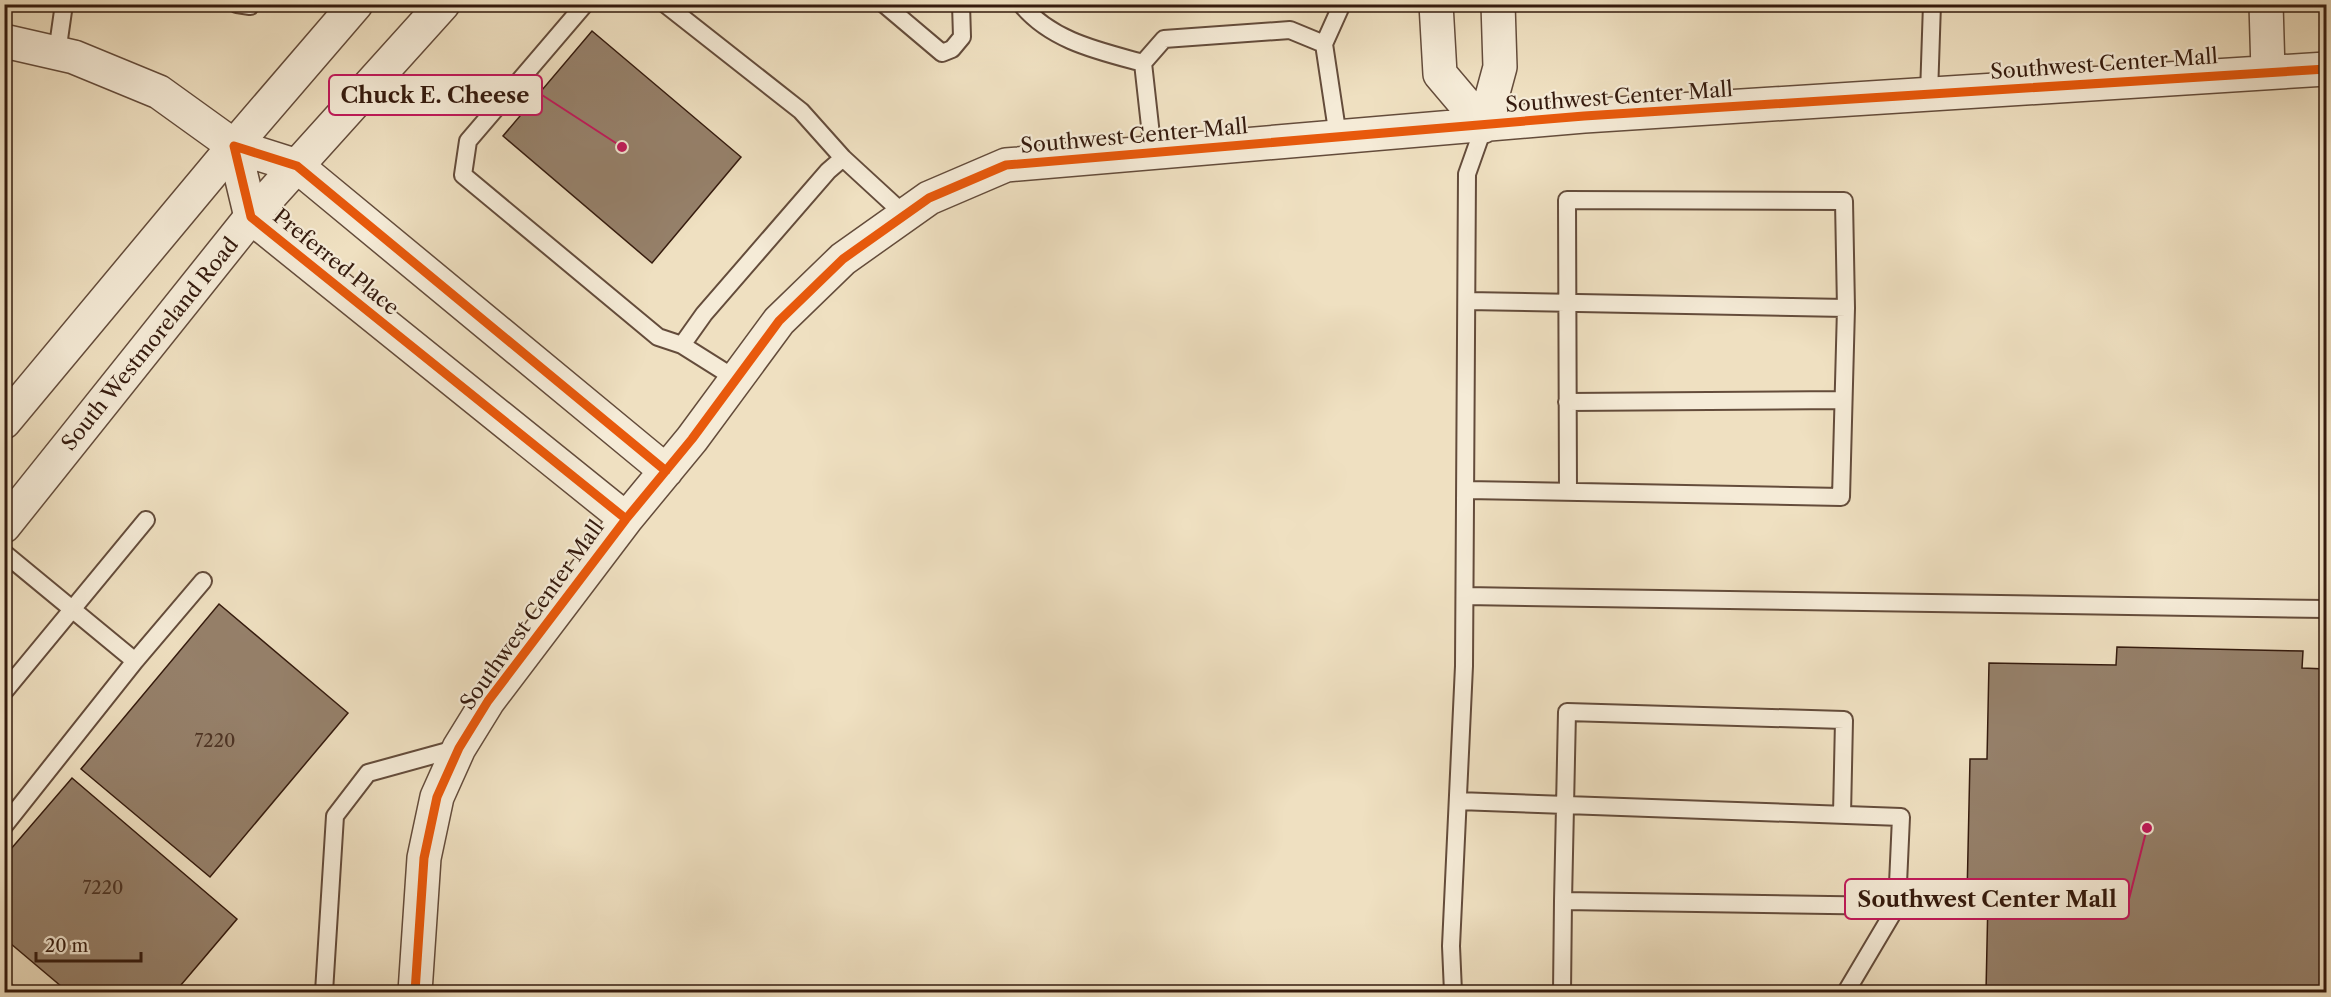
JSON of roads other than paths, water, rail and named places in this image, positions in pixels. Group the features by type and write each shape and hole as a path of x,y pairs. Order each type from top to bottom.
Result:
{"street":[{"path":"4,422 234,146 357,4"},
{"name":"South Westmoreland Road","path":"4,526 251,217 443,4"},
{"path":"1436,4 1440,74 1484,126"},
{"path":"1484,126 1500,68 1498,4"},
{"path":"2266,4 2268,71"},
{"path":"4,41 74,57 159,92 234,146 297,166 666,471"},
{"name":"Southwest Center Mall","path":"414,993 424,858 437,797 459,748 488,701 787,313 843,258 929,198 1006,165 1584,116 2326,69"},
{"name":"Preferred Place","path":"234,146 251,217 626,519"}],"lane":[{"path":"57,53 64,4"},
{"path":"237,4 250,6 251,4"},
{"path":"585,4 468,141 463,176 658,337 682,345 736,379"},
{"path":"665,4 801,111 843,158 905,215"},
{"path":"884,4 942,52 952,49 962,37 961,4"},
{"path":"1021,4 1032,18 1082,47 1143,63"},
{"path":"1338,138 1324,44 1342,4"},
{"path":"1929,94 1932,4"},
{"path":"1153,153 1143,63 1164,39 1290,30 1324,44"},
{"path":"1453,993 1451,946 1464,666 1467,174 1484,126"},
{"path":"682,345 712,305 828,171 843,158"},
{"path":"1466,490 1568,492 1841,497 1846,308 1844,201 1567,200 1568,492"},
{"path":"1467,301 1846,308"},
{"path":"1567,402 1843,400"},
{"path":"4,692 146,520"},
{"path":"4,553 135,661"},
{"path":"4,826 135,661 203,581"},
{"path":"1465,596 2326,609"},
{"path":"1562,993 1567,712 1844,720 1842,815"},
{"path":"324,993 335,816 368,773 459,748"},
{"path":"1458,801 1901,817 1897,906 1846,993"},
{"path":"1563,901 1897,906"}],"place":[{"name":"Chuck E. Cheese","path":"622,147"},
{"name":"Southwest Center Mall","path":"2147,828"}]}
